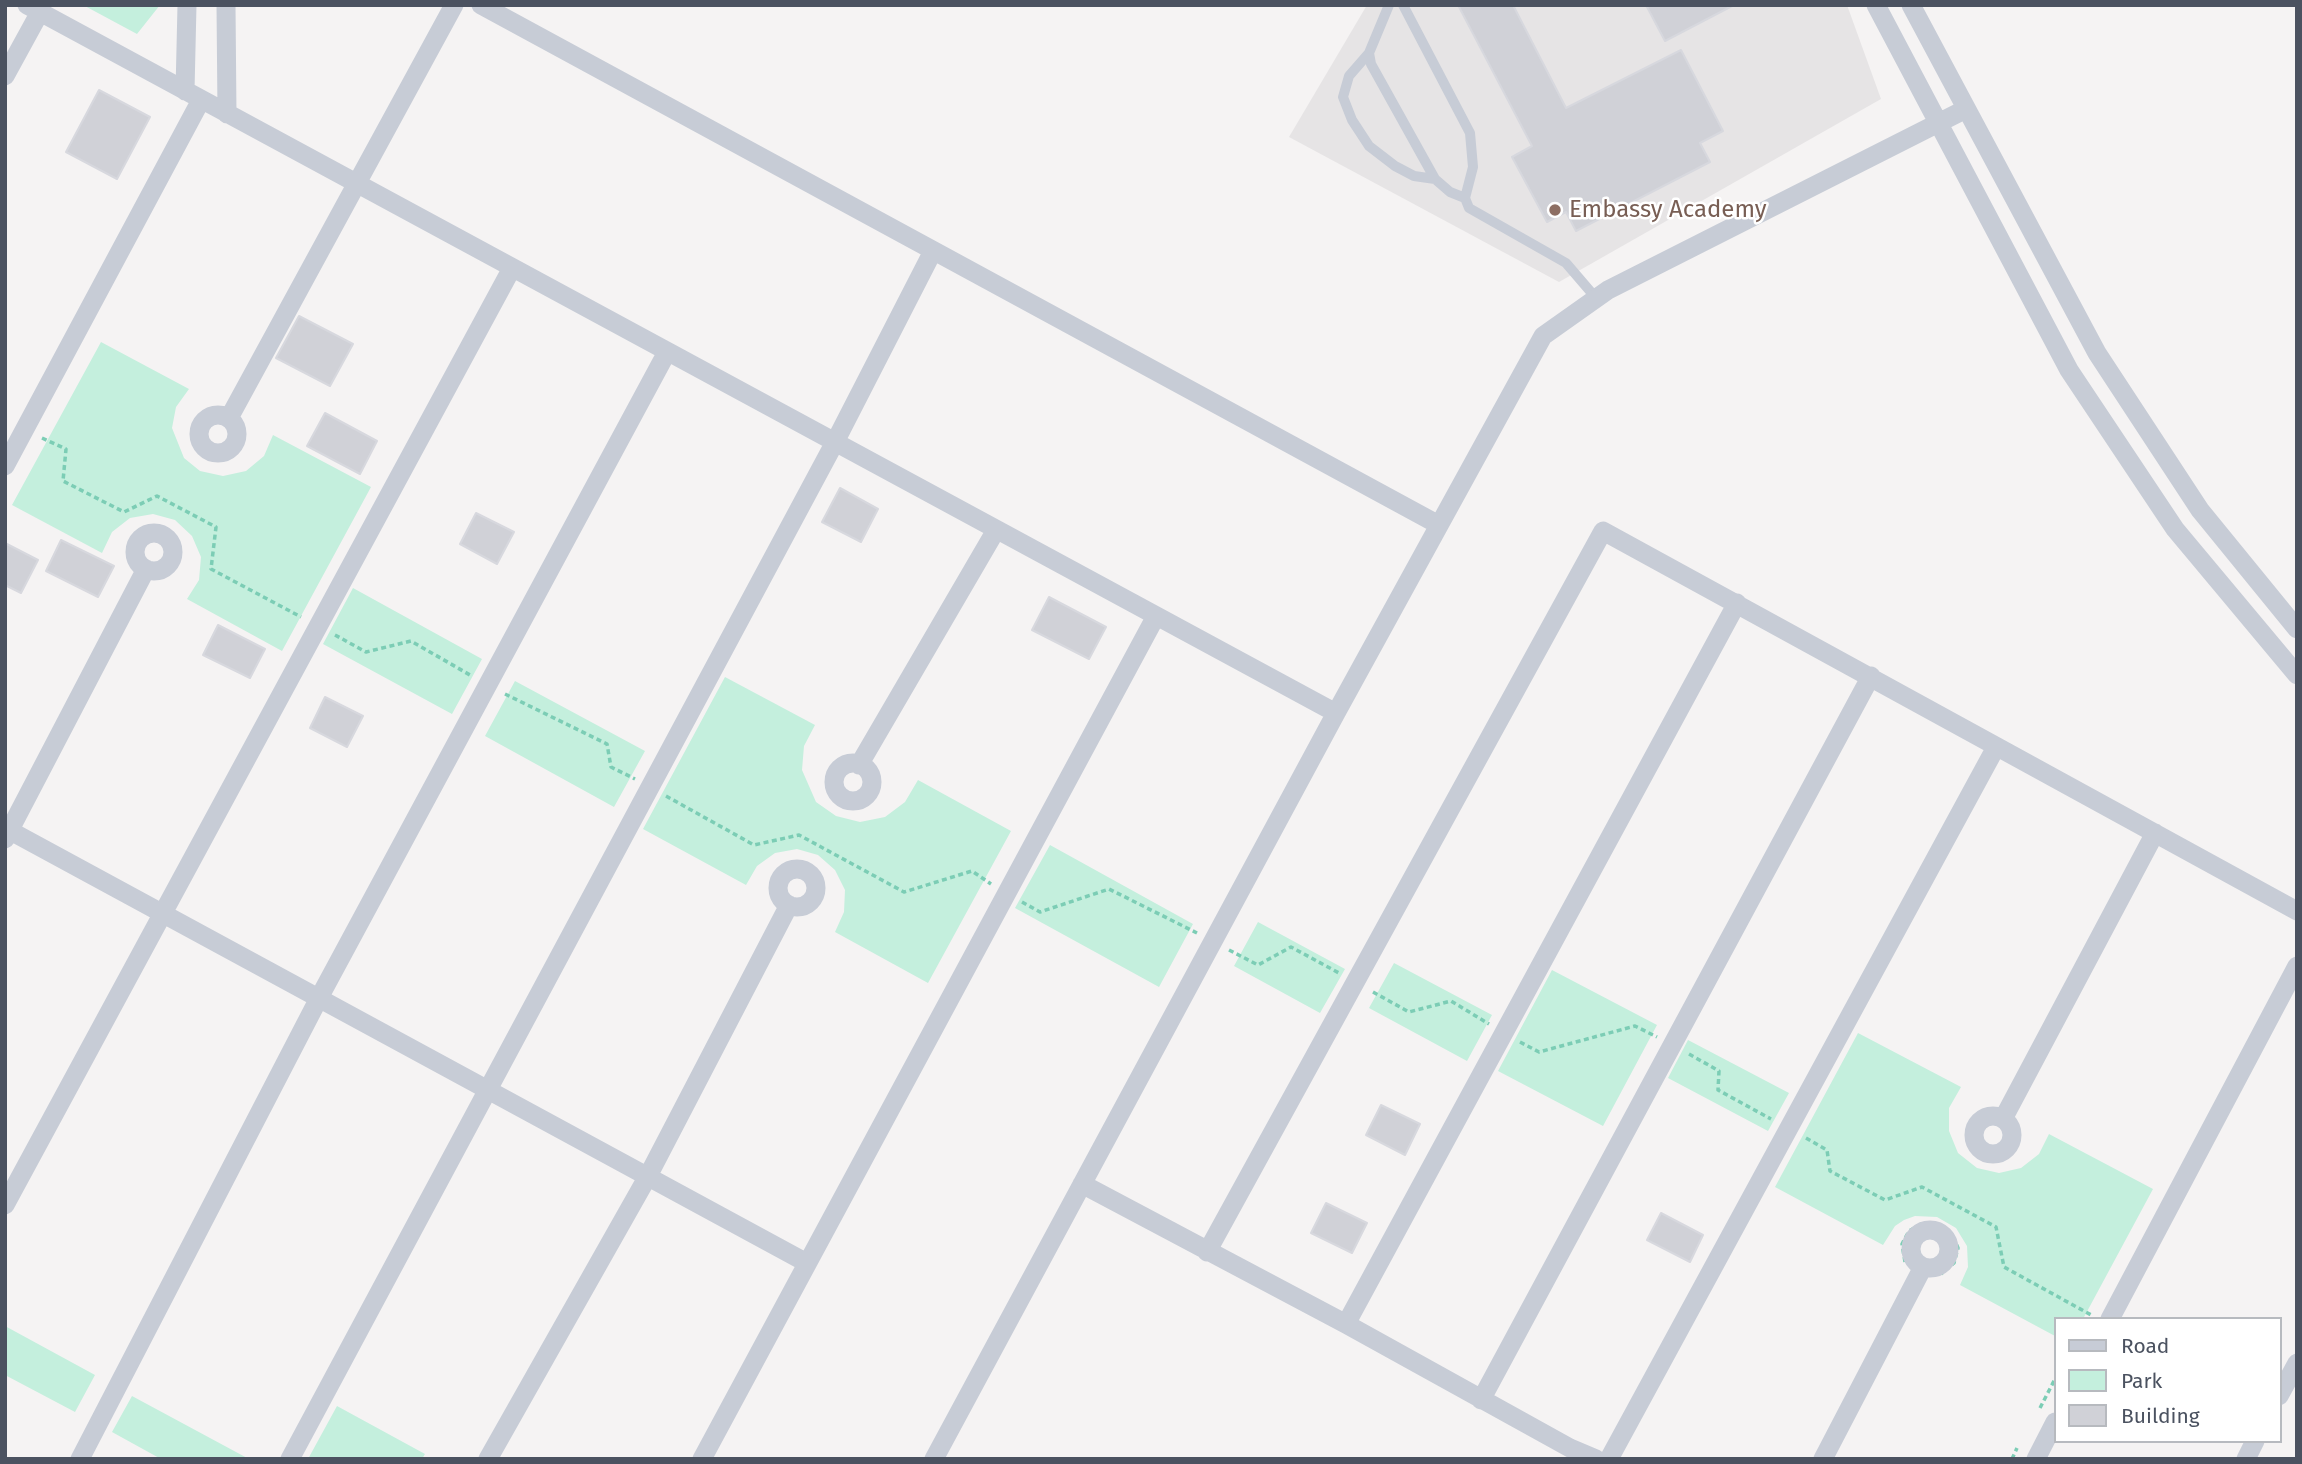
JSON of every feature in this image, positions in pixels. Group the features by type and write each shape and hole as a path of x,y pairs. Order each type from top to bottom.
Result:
{"street":[{"path":"5,466 193,95 187,5"},
{"path":"226,5 227,114"},
{"path":"229,418 454,5"},
{"path":"481,5 1439,525"},
{"path":"1876,5 2069,370 2175,529 2297,676"},
{"path":"1911,5 2097,353 2200,510 2297,629"},
{"path":"5,76 33,9 1336,713"},
{"path":"934,1459 1336,713 1544,336 1596,298 1966,109"},
{"path":"289,1459 487,1090 641,782 835,442 933,251"},
{"path":"5,1205 512,268"},
{"path":"80,1459 319,998 667,352"},
{"path":"859,765 996,530"},
{"path":"1207,1252 1603,531 2297,911"},
{"path":"146,569 7,833 319,998 807,1263"},
{"path":"1346,1324 1737,603"},
{"path":"702,1459 1156,616"},
{"path":"1481,1400 1664,1040 1871,676"},
{"path":"1609,1459 1996,747"},
{"path":"2003,1119 2155,833"},
{"path":"488,1459 648,1177 789,905"},
{"path":"2111,1317 2297,966"},
{"path":"1082,1184 1346,1324 1481,1400 1568,1454 1596,1459"},
{"path":"1823,1459 1923,1267"},
{"path":"2281,1392 2297,1363"},
{"path":"2036,1459 2054,1424"},
{"path":"2246,1459 2254,1443"}],"lane":[{"path":"1389,5 1369,53 1349,76 1343,97 1352,120 1369,146 1395,166 1414,176 1435,179"},
{"path":"1403,5 1470,133 1473,167 1465,198 1469,208 1566,263 1596,298"},
{"path":"1369,53 1371,64 1435,179 1450,192 1465,198"}],"path":[{"path":"25,429 66,449 63,481 124,512 158,496 216,527 211,569 366,652 411,641 489,685 607,744 611,767 754,845 799,835 904,892 972,871 1006,894 1040,912 1109,889 1258,965 1291,947 1409,1012 1451,1001 1539,1052 1634,1026 1719,1071 1718,1090 1827,1150 1830,1171 1885,1200 1922,1187 1996,1227 2004,1267 2094,1317"},
{"path":"638,766 641,782"},
{"path":"1662,1024 1664,1040"},
{"path":"1649,1048 1664,1040"}],"shaded area":[{"name":"Embassy Academy","path":"1367,5 1847,5 1881,99 1559,282 1289,137"}],"green space":[{"path":"83,5 160,5 137,34"},
{"path":"101,342 189,389 176,407 172,428 184,458 200,471 223,476 246,471 264,456 273,435 371,487 282,651 187,599 199,580 201,557 192,536 175,520 153,514 130,518 112,532 102,553 12,505"},
{"path":"353,588 482,659 452,714 323,644"},
{"path":"725,677 815,725 804,746 802,770 816,802 836,816 860,822 885,817 905,802 918,780 1011,831 928,983 835,932 844,912 845,890 835,870 818,855 797,849 775,853 757,866 746,885 643,829"},
{"path":"515,681 645,751 614,807 485,736"},
{"path":"1050,845 1193,924 1159,987 1015,908"},
{"path":"1258,922 1345,969 1320,1013 1234,966"},
{"path":"1394,963 1492,1015 1467,1061 1369,1008"},
{"path":"1552,970 1657,1025 1603,1126 1498,1071"},
{"path":"1858,1033 1961,1087 1949,1108 1949,1131 1958,1153 1977,1168 1999,1173 2021,1168 2039,1154 2049,1134 2153,1189 2084,1317 2054,1317 2054,1335 1960,1285 1968,1267 1967,1246 1956,1228 1937,1217 1915,1216 1904,1220 1895,1226 1883,1245 1775,1187"},
{"path":"1688,1040 1789,1093 1768,1131 1668,1078"},
{"path":"5,1326 95,1375 75,1412 5,1375"},
{"path":"132,1396 249,1459 161,1459 112,1432"},
{"path":"337,1406 425,1454 422,1459 308,1459"}],"building":[{"path":"1458,5 1513,5 1566,108 1681,50 1723,131 1700,143 1710,162 1576,231 1566,212 1547,222 1512,157 1532,146"},
{"path":"1646,5 1734,5 1665,41"},
{"path":"99,90 150,117 117,179 66,152"},
{"path":"299,316 353,344 330,386 276,358"},
{"path":"325,413 377,441 360,474 307,446"},
{"path":"840,488 878,509 861,542 822,522"},
{"path":"476,513 514,532 497,564 460,544"},
{"path":"61,540 114,566 98,597 46,571"},
{"path":"5,543 38,560 21,593 5,585"},
{"path":"1049,597 1106,627 1089,659 1032,630"},
{"path":"218,625 265,649 250,678 203,655"},
{"path":"325,697 363,716 347,747 310,728"},
{"path":"1381,1105 1420,1124 1405,1155 1366,1135"},
{"path":"1326,1203 1367,1223 1352,1253 1311,1233"},
{"path":"1661,1213 1703,1235 1690,1262 1647,1240"}],"place":[{"name":"Embassy Academy","path":"1555,210"}]}
